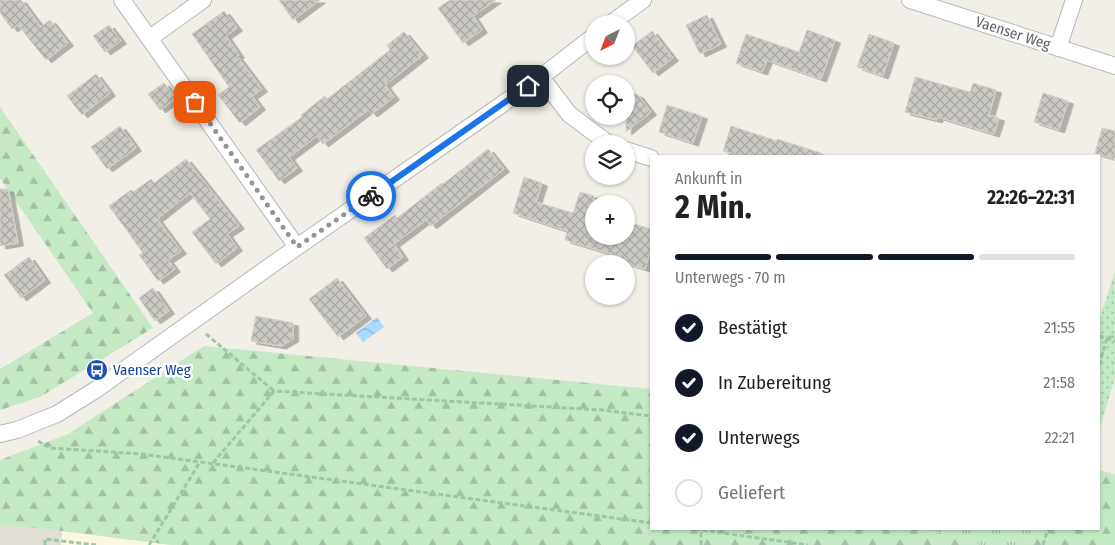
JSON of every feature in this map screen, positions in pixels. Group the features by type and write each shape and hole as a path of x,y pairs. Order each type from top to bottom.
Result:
{"street":[{"path":"122,0 297,247"},
{"path":"150,38 203,0"},
{"path":"622,15 643,0"},
{"name":"Vaenser Weg","path":"910,0 1115,66"},
{"path":"1058,48 1074,0"},
{"path":"0,434 18,430 56,414 98,389 540,77 585,43"},
{"path":"540,77 569,114 597,135"},
{"path":"635,153 650,158"}],"path":[{"path":"192,322 274,391 602,410 650,416"},
{"path":"1100,336 1115,341"},
{"path":"1107,338 1115,336"},
{"path":"1100,362 1107,338"},
{"path":"213,463 274,391"},
{"path":"18,430 50,448 140,454 213,463 650,523"},
{"path":"149,545 200,462"},
{"path":"701,545 701,530 808,545"},
{"path":"1043,545 1048,530"},
{"path":"45,545 45,540 96,545"}],"shaded area":[{"path":"0,525 62,531 61,545 0,545"},
{"path":"62,531 171,545 61,545"}],"green space":[{"path":"0,107 153,328 40,397 0,410 0,369 93,313 0,178"},
{"path":"1115,271 1115,378 1100,428 1100,318"},
{"path":"204,346 650,389 650,530 930,530 982,545 171,545 0,525 0,460 68,434"},
{"path":"1100,470 1115,474 1115,545 1030,545 1035,530 1100,530"},
{"path":"930,530 1035,530 1030,545 982,545"}],"water":[{"path":"377,317 384,327 363,342 356,333"}],"building":[{"path":"0,0 21,0 41,27 50,20 68,43 46,60 18,25 12,29 0,13"},
{"path":"279,0 320,0 293,20"},
{"path":"450,0 496,0 473,16 482,30 463,43 438,8"},
{"path":"224,11 237,28 226,36 239,55 237,56 262,89 252,96 260,107 240,123 218,95 229,87 192,34"},
{"path":"707,15 721,44 700,54 686,25"},
{"path":"109,25 121,41 105,52 93,36"},
{"path":"807,30 835,40 821,79 767,60 762,72 736,63 746,34 799,52"},
{"path":"652,31 673,58 653,73 635,50 635,44"},
{"path":"404,32 423,55 385,85 394,97 372,114 368,110 323,144 317,136 289,157 297,168 279,181 256,150 302,117 301,115 325,96 327,99 390,50 387,45"},
{"path":"869,34 894,43 883,76 857,67"},
{"path":"96,74 110,93 82,115 67,96"},
{"path":"915,77 970,92 973,83 996,90 989,115 999,118 994,134 938,117 937,120 905,112"},
{"path":"164,83 176,98 160,110 148,94"},
{"path":"1043,93 1068,101 1059,130 1034,122"},
{"path":"635,94 638,95 651,112 635,125"},
{"path":"667,105 702,116 693,143 659,132"},
{"path":"626,125 635,125 626,132"},
{"path":"120,126 136,148 107,169 91,147"},
{"path":"731,126 821,153 820,155 736,155 723,151"},
{"path":"1102,128 1115,131 1115,159 1095,153"},
{"path":"488,149 504,169 431,226 426,220 394,244 403,257 387,269 364,238 395,215 397,218"},
{"path":"186,159 239,226 227,234 237,248 216,264 192,232 210,219 190,193 157,219 181,251 168,260 175,269 158,281 139,255 143,253 109,206 131,190 133,192 151,179 154,183"},
{"path":"524,177 542,183 536,202 573,213 580,192 590,195 585,195 585,245 635,245 635,224 650,229 650,252 645,269 635,266 635,255 614,255 565,240 567,231 513,213"},
{"path":"0,189 8,189 18,243 0,246"},
{"path":"29,257 45,280 21,298 4,275"},
{"path":"337,278 366,316 338,337 309,299"},
{"path":"153,288 169,311 155,321 139,298"},
{"path":"256,316 293,323 293,339 281,346 251,341"}],"way so far":[{"path":"195,102 297,247 371,196"}],"place":[{"name":"Vaenser Weg","path":"97,370"}],"route":[{"path":"371,196 528,86"}]}
